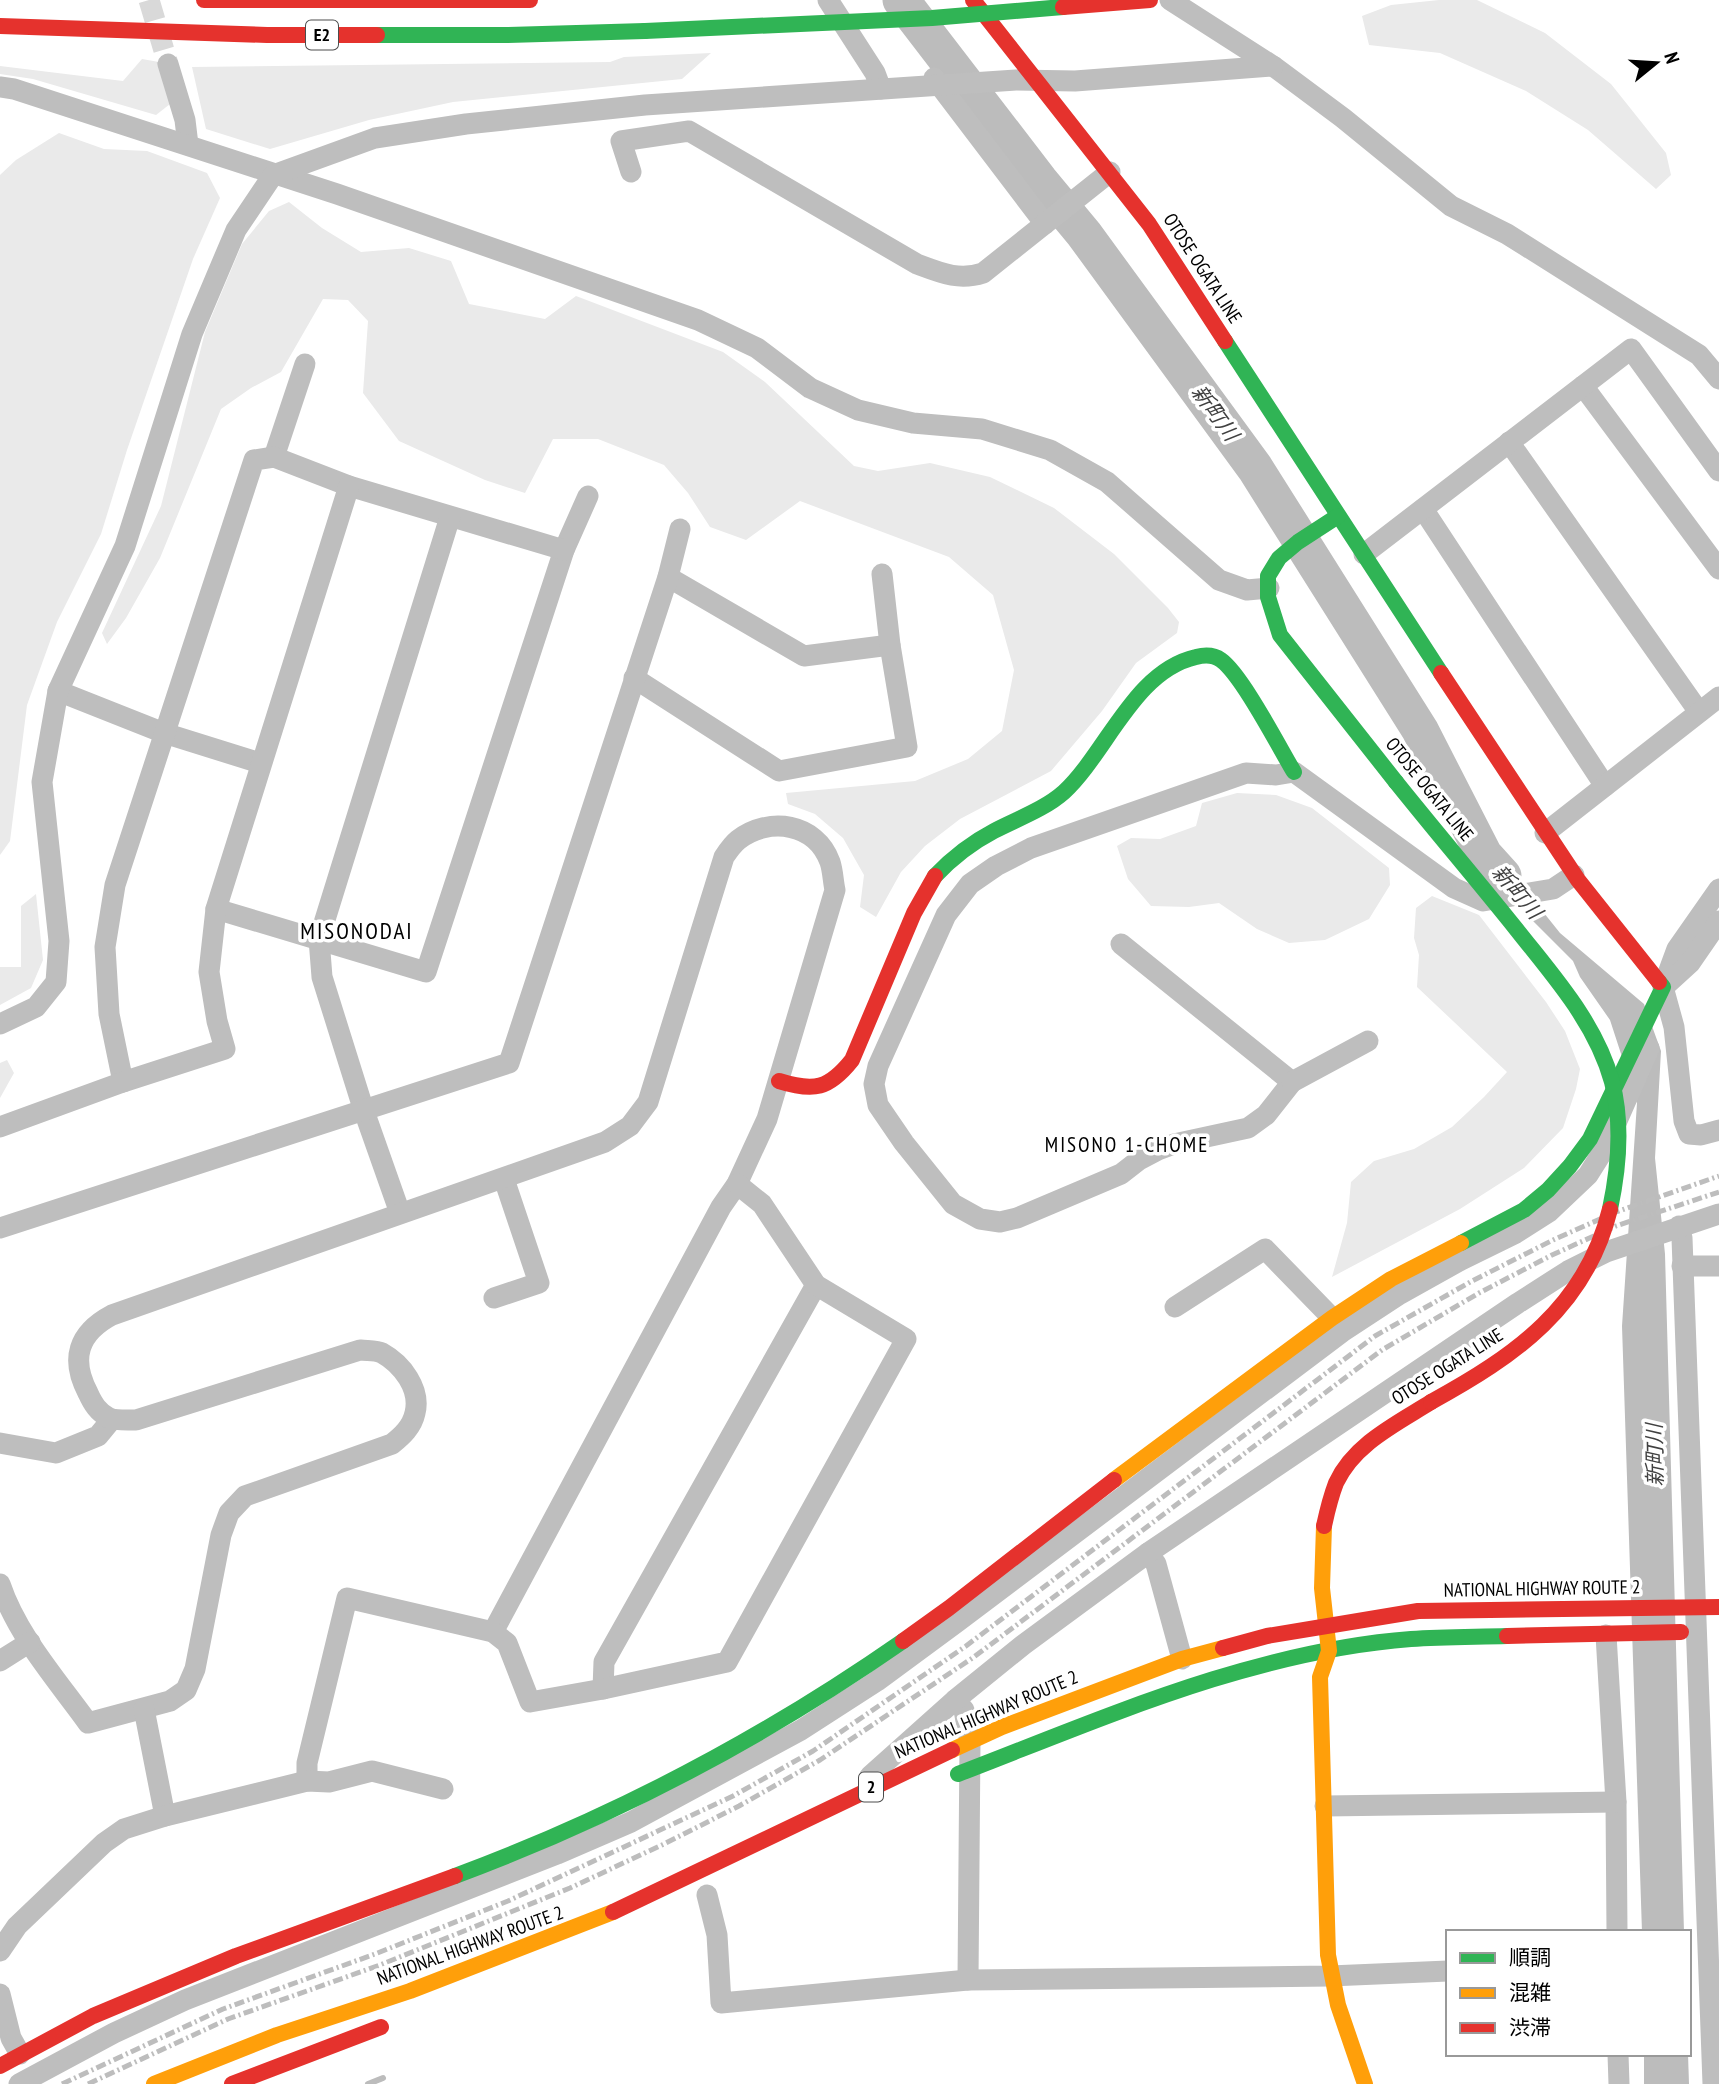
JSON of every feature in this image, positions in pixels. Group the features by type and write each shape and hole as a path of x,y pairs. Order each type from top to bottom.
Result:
{"main road":[{"name":"E2","path":"204,0 530,0"},
{"name":"OTOSE OGATA LINE","path":"973,0 1027,80 1104,177 1166,248 1333,519 1281,554 1268,576 1271,613 1280,635 1574,1001 1601,1050 1613,1082 1619,1120 1619,1163 1612,1208 1596,1254 1566,1303 1533,1335 1486,1372 1369,1442 1349,1462 1336,1484 1324,1525 1322,1588 1329,1651"},
{"name":"E2","path":"0,26 267,35 508,35 932,18 1150,0"},
{"path":"0,2066 93,2016 236,1956 506,1857 634,1801 755,1736 858,1672 948,1608 1083,1503 1332,1318 1391,1279 1524,1210 1548,1190 1570,1166 1590,1139 1663,987 1568,879 1545,833 1364,554 1333,519"},
{"path":"779,1081 811,1090 829,1084 842,1074 852,1060 914,913 932,879 957,853 1062,794 1082,773 1148,685 1170,668 1205,654 1220,659 1234,673 1294,772"},
{"name":"NATIONAL HIGHWAY ROUTE 2","path":"154,2084 277,2035 410,1991 556,1936 637,1902 852,1796 970,1742 1110,1685 1182,1660 1267,1636 1418,1611 1719,1607"},
{"path":"948,1778 1164,1695 1273,1663 1329,1651 1410,1639 1697,1632"},
{"path":"1329,1651 1320,1677 1328,1955 1330,1976 1366,2084"},
{"path":"232,2084 399,2020"}],"street":[{"path":"828,0 875,73 881,89"},
{"path":"1170,0 1273,66 1343,118 1451,206 1518,241 1699,355 1719,379"},
{"path":"169,64 185,120 188,145"},
{"path":"0,1024 36,1007 56,982 59,941 42,782 58,691 125,546 192,334 236,230 273,175 375,138 466,124 645,105 881,89 940,82 1075,81 1273,66"},
{"path":"940,82 1047,222"},
{"path":"0,87 14,89 188,145 446,231 698,320 757,348 810,388 858,410 913,423 982,429 1050,450 1107,482 1219,580 1247,590 1269,588"},
{"path":"631,172 621,141 690,131 917,264 951,276 970,277 983,273 1104,177"},
{"path":"1364,554 1631,349 1719,471"},
{"path":"274,457 305,364"},
{"path":"1583,386 1719,569"},
{"path":"1509,442 1699,712"},
{"path":"122,1082 109,1014 105,947 115,885 254,460 274,457 349,486 564,550"},
{"path":"0,1128 122,1082 225,1049 217,1021 209,972 216,909 349,486"},
{"path":"216,909 426,972 564,550 588,496"},
{"path":"1423,509 1605,786"},
{"path":"400,1213 364,1111 322,977 319,939 450,517"},
{"path":"0,1228 509,1063 668,577 680,529"},
{"path":"634,678 779,771 907,747 890,645 882,574"},
{"path":"668,577 804,656 890,645"},
{"path":"58,691 164,733 260,763"},
{"path":"1545,833 1719,697"},
{"path":"1368,1041 1292,1082 1266,1115 1248,1128 1174,1143 1139,1160 1121,1174 1017,1218 1000,1222 980,1219 953,1204 904,1143 878,1105 874,1084 878,1066 946,915 970,884 996,866 1031,848 1246,773 1276,775 1294,772 1454,888 1483,901 1553,889 1568,879"},
{"path":"0,1584 4,1597 30,1642 88,1723 170,1701 186,1690 195,1669 221,1535 229,1513 245,1496 392,1444 407,1432 415,1413 415,1393 402,1368 380,1352 360,1350 136,1420 112,1419 98,1411 78,1368 81,1345 94,1324 112,1315 605,1142 631,1126 648,1102 724,857 738,840 762,827 787,825 812,835 830,861 835,890 767,1119 737,1184 720,1207 493,1632"},
{"path":"1719,889 1677,949 1663,987 1674,1027 1684,1121 1689,1134 1701,1135 1719,1130"},
{"path":"1663,987 1690,963 1719,922"},
{"path":"1121,944 1292,1082"},
{"path":"19,2084 114,2033 185,2000 557,1854 631,1822 801,1730 877,1681 1342,1332 1401,1294 1516,1233 1549,1212 1588,1175 1605,1147 1657,1030"},
{"path":"494,1298 539,1283 504,1179"},
{"path":"307,1782 307,1763 347,1598 493,1632 507,1643 530,1702 727,1662 906,1339 816,1285 762,1204 737,1184"},
{"path":"852,1796 878,1768 954,1700 1023,1644 1148,1553 1506,1310 1606,1251 1719,1214"},
{"path":"1673,1228 1682,1238 1690,1607 1697,1632 1713,2084"},
{"path":"1175,1307 1265,1249 1332,1318"},
{"path":"1682,1266 1719,1266"},
{"path":"603,1689 604,1662 816,1285"},
{"path":"0,1443 56,1453 98,1436 112,1419"},
{"path":"1148,1553 1156,1564 1182,1660"},
{"path":"1614,1634 1617,1930"},
{"path":"0,1661 30,1642"},
{"path":"954,1700 964,1710 970,1742 968,1980"},
{"path":"144,1709 165,1816"},
{"path":"0,1951 17,1926 104,1843 124,1829 165,1816 307,1782 329,1782 372,1771 443,1789"},
{"path":"1325,1806 1616,1802"},
{"path":"707,1895 717,1935 721,2003 968,1980 1330,1976 1446,1971"},
{"path":"0,1994 11,2038 20,2054"},
{"path":"1618,2056 1619,2084"}],"shaded area":[{"path":"1439,0 1477,0 1545,33 1611,84 1666,153 1671,175 1656,189 1588,130 1526,91 1440,53 1369,45 1362,16 1391,5"},
{"path":"711,53 682,79 453,102 369,120 270,149 206,129 192,67 610,62 624,57"},
{"path":"142,59 159,62 170,104 156,115 33,79 0,74 0,66 123,81"},
{"path":"59,133 104,149 147,151 207,173 220,198 193,259 101,534 57,622 27,705 10,841 0,855 0,175 16,160"},
{"path":"289,202 322,228 361,252 409,248 451,261 469,304 545,319 576,296 723,352 765,382 854,466 878,471 930,463 990,477 1054,508 1114,554 1168,608 1179,622 1177,633 1136,663 1102,711 1051,771 960,819 925,846 901,872 876,917 860,907 864,875 843,838 815,814 788,804 786,793 915,781 968,759 1002,731 1014,670 993,595 949,557 800,501 746,540 710,527 688,493 664,465 598,439 553,439 525,493 485,480 399,441 363,393 368,321 348,300 323,299 281,372 251,388 221,409 160,558 126,618 107,644 102,633 161,506 205,332 242,244 269,211"},
{"path":"1237,793 1276,795 1312,808 1389,868 1390,885 1369,919 1325,940 1289,943 1257,929 1219,903 1189,907 1151,906 1128,879 1117,846 1131,838 1160,839 1196,826 1202,803"},
{"path":"36,894 43,960 31,988 0,1005 0,967 21,967 21,906"},
{"path":"1432,896 1479,915 1546,1002 1565,1031 1580,1069 1576,1089 1563,1128 1524,1168 1460,1209 1332,1277 1347,1223 1351,1182 1374,1161 1414,1149 1452,1127 1507,1072 1417,987 1419,955 1414,938 1416,908"},
{"path":"7,1060 14,1073 0,1098 0,1063"}],"water":[{"path":"1473,832 1497,866 1520,883 1560,933 1644,1004 1661,1051 1655,1158 1665,1254 1684,1930 1642,1930 1622,1326 1637,1103 1610,1020 1580,977 1573,961 1525,913 1483,859"},
{"path":"1644,2056 1688,2056 1689,2084 1644,2084"}],"waterway":[{"name":"新町川","path":"901,0 1084,234 1255,468 1420,730 1484,855 1503,876"},
{"path":"368,2084 383,2078"}],"tunnel":[{"path":"149,0 168,64"}],"railway":[{"path":"62,2084 223,2009 375,1954 508,1901 733,1796 813,1751 966,1646 1375,1336 1472,1281 1553,1240 1616,1212 1719,1176"},
{"path":"88,2084 228,2019 380,1965 570,1888 739,1806 820,1760 974,1657 1382,1350 1479,1293 1552,1255 1616,1226 1719,1192"}],"traffic: fast":[{"path":"645,31 932,18 1063,7"},
{"path":"377,35 645,31"},
{"path":"1225,341 1441,673"},
{"path":"1338,516 1279,558 1268,576 1268,597 1280,635 1396,782"},
{"path":"935,876 978,840 1040,809 1064,792 1138,695 1155,678 1174,665 1196,657 1215,657 1230,668 1294,772"},
{"path":"1396,782 1559,983 1596,1040 1612,1082 1618,1114 1616,1177 1610,1209"},
{"path":"1461,1243 1524,1210 1548,1190 1570,1166 1590,1139 1663,987 1659,982"},
{"path":"958,1774 1180,1690 1294,1657 1411,1639 1507,1636"},
{"path":"455,1876 573,1828 686,1773 797,1710 903,1641"}],"traffic: slow":[{"path":"1114,1480 1332,1318 1391,1279 1461,1243"},
{"path":"1324,1526 1322,1588 1329,1651 1320,1677 1328,1955 1338,2005 1365,2084"},
{"path":"952,1750 1002,1727 1182,1659 1223,1648"},
{"path":"154,2084 277,2035 410,1991 613,1912"}],"traffic: jam":[{"path":"204,0 530,0"},
{"path":"973,0 1149,224 1225,341"},
{"path":"1063,7 1150,0"},
{"path":"0,26 267,35 377,35"},
{"path":"1441,673 1578,880 1659,982"},
{"path":"779,1081 802,1086 820,1086 836,1077 852,1060 914,913 935,876"},
{"path":"1431,1402 1491,1366 1543,1325 1565,1301 1584,1274 1599,1244 1610,1209"},
{"path":"1324,1526 1336,1483 1354,1457 1377,1436 1431,1402"},
{"path":"903,1641 1114,1480"},
{"path":"1223,1648 1267,1636 1418,1611 1719,1607"},
{"path":"1507,1636 1681,1632"},
{"path":"613,1912 952,1750"},
{"path":"0,2066 93,2016 236,1956 455,1876"},
{"path":"232,2084 381,2027"}],"district":[{"name":"MISONODAI","path":"357,931"},
{"name":"MISONO 1-CHOME","path":"1127,1145"}]}
